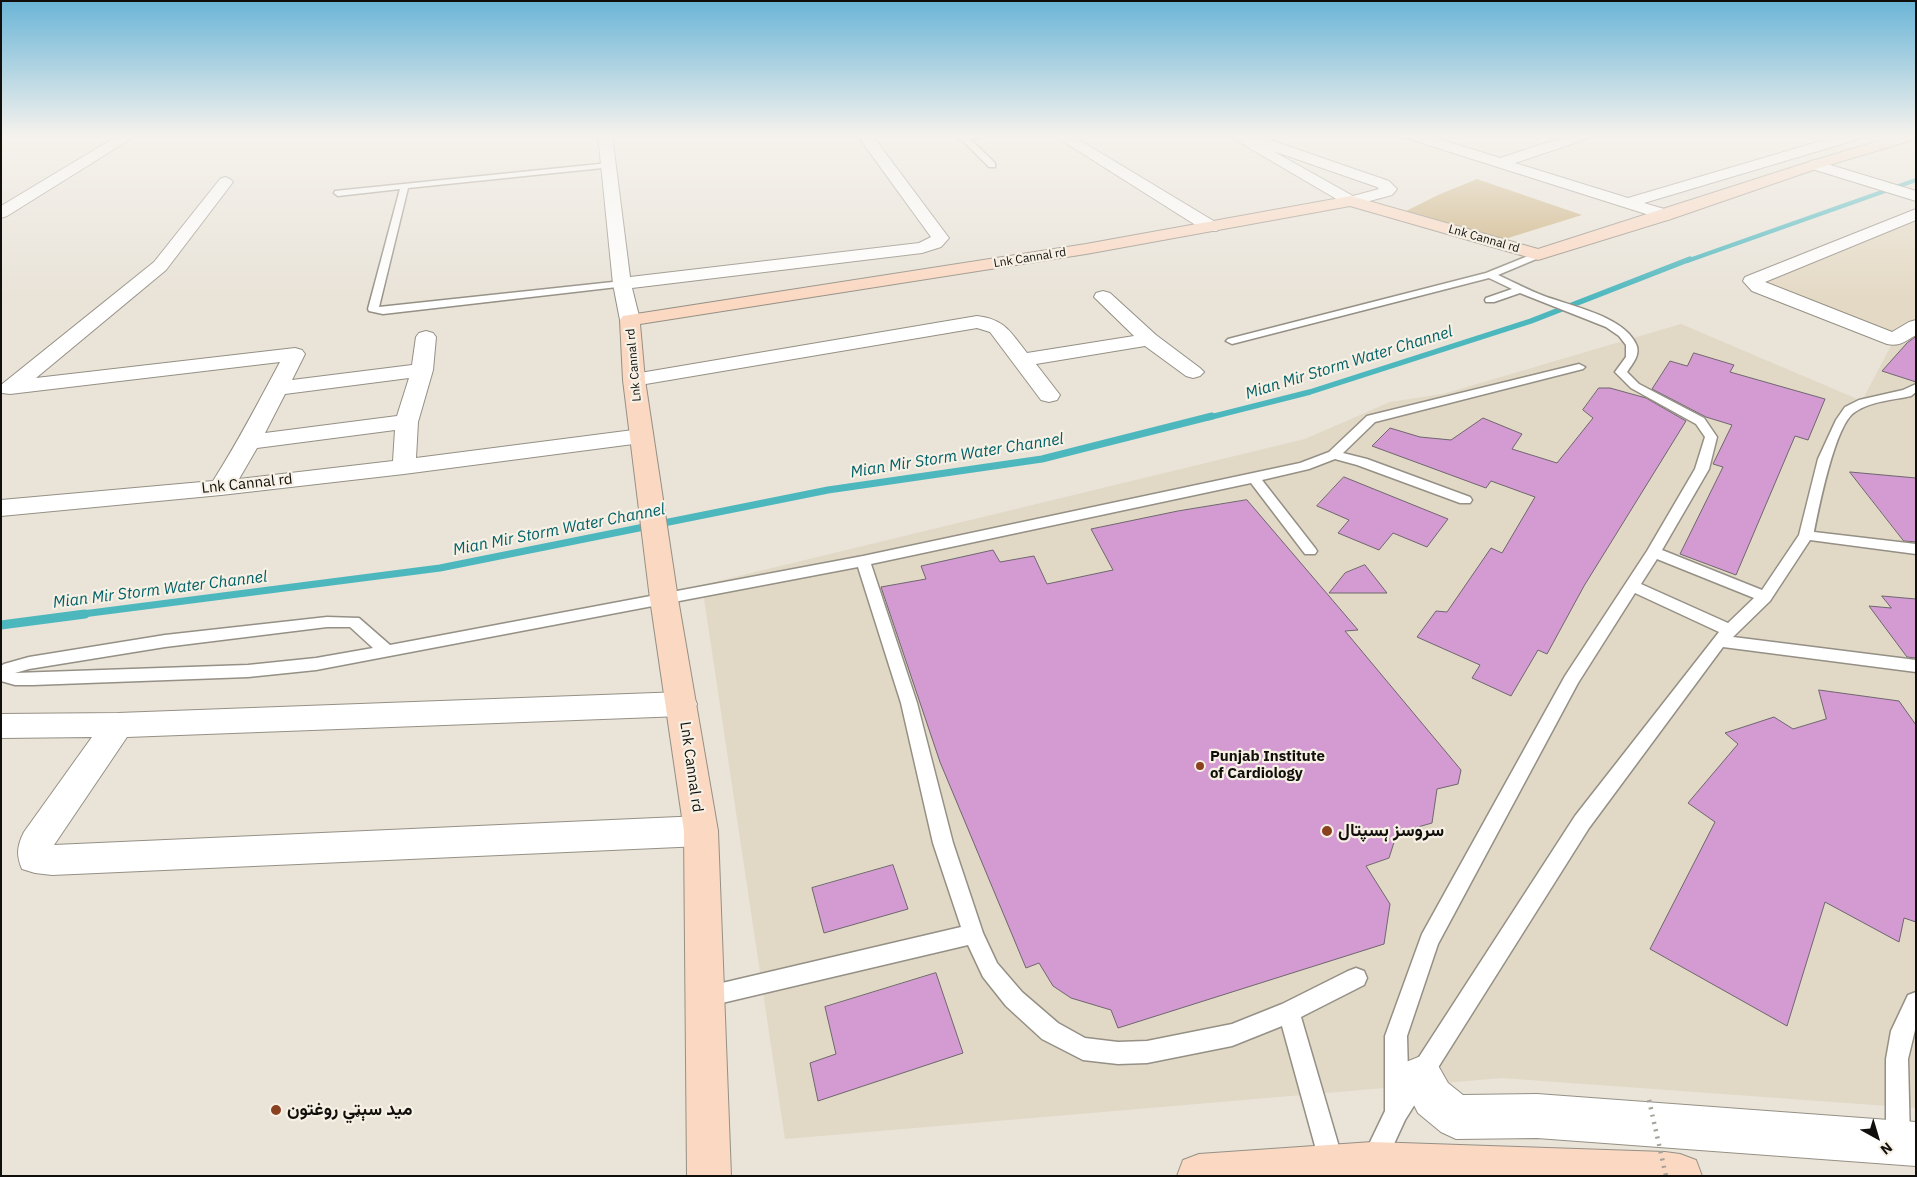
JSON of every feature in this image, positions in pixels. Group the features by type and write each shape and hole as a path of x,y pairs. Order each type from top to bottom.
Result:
{"street":[{"path":"1,213 39,190"},
{"path":"6,392 160,266 195,223 218,190"},
{"path":"612,190 622,284 630,320"},
{"path":"622,284 922,248 935,243 940,238 905,190"},
{"path":"1150,190 1211,227"},
{"path":"1331,190 1351,201 1388,190"},
{"path":"1584,190 1665,215"},
{"path":"1628,204 1675,190"},
{"path":"1538,255 1740,190"},
{"path":"1895,190 1916,196"},
{"name":"Lnk Cannal rd","path":"709,1176 701,831 659,566 634,380 630,320 1086,249 1351,201 1538,255"},
{"path":"1916,214 1752,281 1760,287 1894,340 1916,326"},
{"path":"1103,297 1149,339 1193,372"},
{"path":"634,380 977,322 988,323 997,328 1024,360 1049,395"},
{"path":"404,467 407,422 422,370 426,336"},
{"path":"1024,360 1149,339"},
{"path":"6,392 295,354 275,389 249,442 221,488"},
{"path":"275,389 422,370"},
{"path":"249,442 407,422"},
{"name":"Lnk Cannal rd","path":"1,508 221,488 404,467 642,436"},
{"path":"1,726 118,725 682,704"},
{"path":"118,725 36,843 35,858 52,860 701,831"},
{"path":"1421,1077 1434,1098 1456,1117 1537,1116 1907,1144"},
{"path":"1220,1175 1352,1165 1655,1173 1680,1176"}],"lane":[{"path":"338,193 364,190"},
{"path":"404,190 373,309 382,311 622,284"},
{"path":"1232,341 1490,275 1538,255"},
{"path":"1397,1112 1396,1036 1428,941 1572,680 1631,585 1654,552 1702,469 1711,437 1700,421 1635,386 1621,372 1630,363 1632,352 1628,337 1618,328 1596,317 1544,299 1490,275"},
{"path":"1490,300 1522,289"},
{"path":"387,651 354,622 327,622 165,641 29,663 10,668 2,675 15,679 33,679 248,671 316,664 387,651 863,562 1304,466 1334,455 1371,419 1579,368"},
{"path":"1290,1012 1352,1165 1397,1112 1421,1077 1582,822 1725,636 1765,597 1806,535 1824,459 1842,420 1849,410 1863,403 1913,391"},
{"path":"1334,455 1362,462 1465,500"},
{"path":"1254,478 1310,552"},
{"path":"1806,535 1916,549"},
{"path":"1654,552 1765,597"},
{"path":"863,562 908,703 943,843 973,934 990,970 1014,999 1050,1031 1083,1049 1118,1053 1156,1051 1232,1035 1290,1012 1356,978"},
{"path":"1631,585 1725,636 1916,666"},
{"path":"705,997 973,934"},
{"path":"1907,1144 1897,1059 1902,1031 1916,1002"}],"path":[{"path":"1649,1100 1666,1176"}],"shaded area":[{"path":"1450,190 1509,190 1582,215 1492,243 1398,215"},
{"path":"1916,214 1916,326 1894,340 1752,281"},
{"name":"سروسز ہسپتال","path":"1681,324 1862,401 1894,340 1916,326 1916,1108 1502,1078 785,1139 702,585 1305,439 1390,402 1443,394"}],"building":[{"path":"1916,337 1916,382 1882,371 1907,343"},
{"path":"1694,353 1734,365 1730,372 1825,399 1808,440 1795,436 1736,575 1680,554 1723,467 1713,464 1732,425 1706,417 1652,389 1670,361 1687,366"},
{"path":"1599,388 1610,388 1646,398 1686,421 1584,586 1547,654 1538,650 1511,696 1472,678 1480,665 1417,637 1436,611 1447,612 1491,548 1502,553 1535,497 1491,481 1486,488 1372,446 1390,428 1420,437 1451,440 1483,418 1522,434 1512,449 1557,463 1593,418 1583,410"},
{"path":"1850,472 1916,478 1916,542 1904,541"},
{"path":"1344,477 1448,519 1427,547 1393,533 1379,550 1338,533 1349,520 1317,506"},
{"name":"Punjab Institute of Cardiology","path":"1247,500 1358,630 1345,631 1461,770 1458,784 1437,789 1432,823 1397,833 1389,858 1366,866 1390,904 1384,944 1118,1028 1111,1010 1071,998 1053,986 1039,963 1026,968 940,762 881,587 926,579 921,566 993,550 1000,562 1034,556 1047,584 1113,570 1091,529 1178,511"},
{"path":"1365,565 1387,593 1329,593 1345,573"},
{"path":"1882,596 1916,599 1916,658 1907,657 1869,606 1891,608"},
{"path":"1819,690 1899,701 1916,725 1916,922 1904,918 1899,942 1825,902 1787,1026 1650,949 1715,822 1688,803 1738,744 1725,733 1774,717 1793,729 1826,719"},
{"path":"893,865 908,909 824,933 812,888"},
{"path":"936,973 963,1053 818,1101 810,1063 836,1054 825,1007"}],"waterway":[{"name":"Mian Mir Storm Water Channel","path":"1687,261 1888,190"},
{"name":"Mian Mir Storm Water Channel","path":"1207,418 1310,392 1531,321 1690,259"},
{"name":"Mian Mir Storm Water Channel","path":"75,615 440,568 828,490 1042,459 1212,416"},
{"name":"Mian Mir Storm Water Channel","path":"1,625 85,614"}],"place":[{"name":"Punjab Institute of Cardiology","path":"1200,766"},
{"name":"سروسز ہسپتال","path":"1327,831"},
{"name":"مید سېټي روغتون","path":"276,1110"}]}
